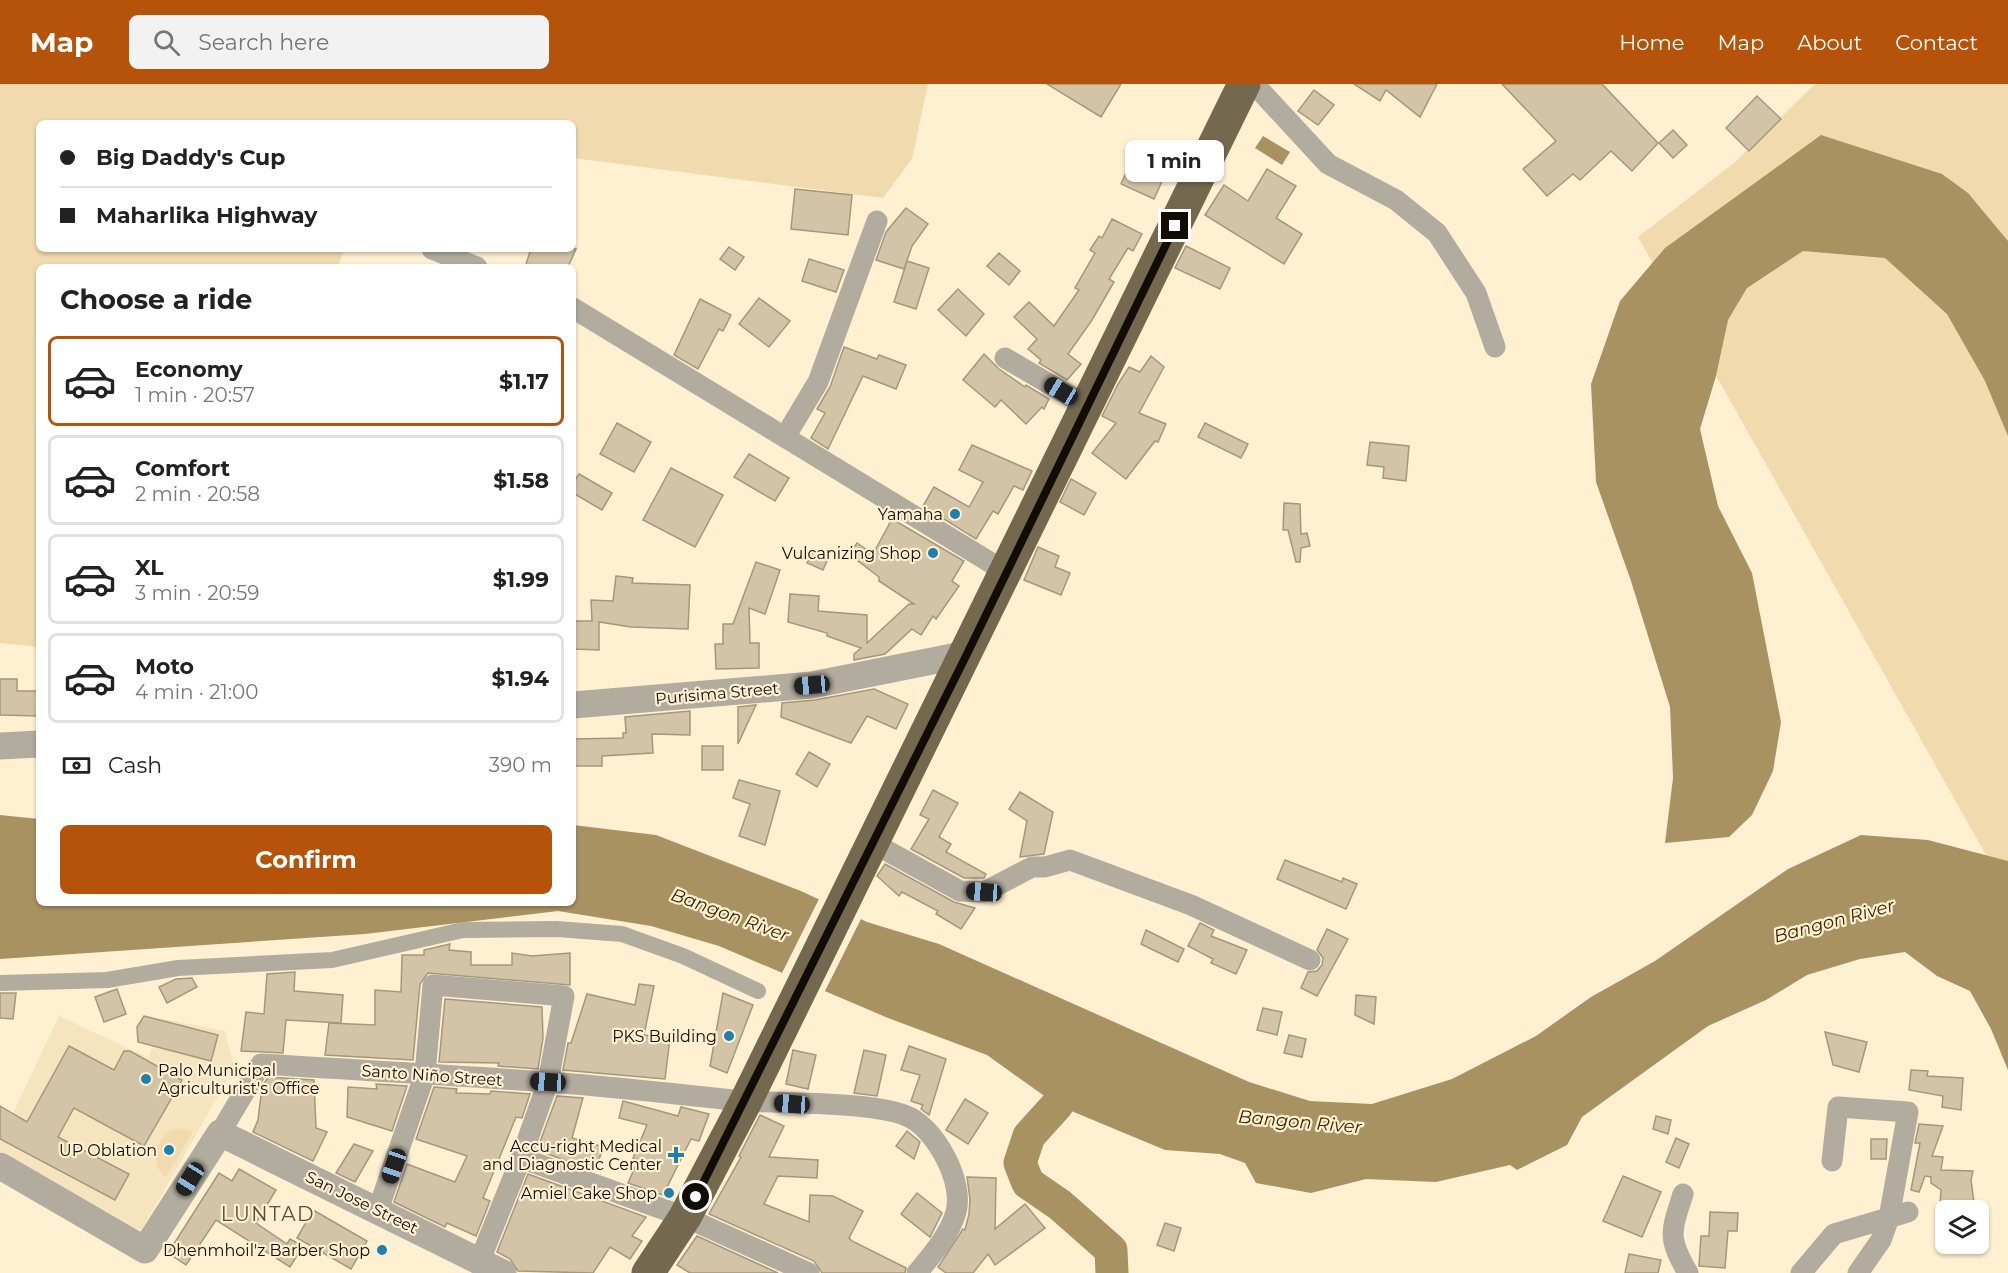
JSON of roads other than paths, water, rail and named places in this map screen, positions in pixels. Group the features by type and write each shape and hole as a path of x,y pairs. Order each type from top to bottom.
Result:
{"highway":[{"path":"648,1273 685,1217 746,1101 783,1022 967,654 1244,84"}],"street":[{"path":"1254,84 1328,164 1396,200 1437,233 1476,293 1495,347"},
{"path":"785,437 818,382 878,221"},
{"path":"440,252 470,264"},
{"path":"576,310 1006,572"},
{"path":"1005,358 1087,406"},
{"name":"Purisima Street","path":"576,705 812,685 967,654"},
{"path":"0,746 36,744"},
{"path":"873,843 960,891 984,892 1032,867 1046,867 1070,860 1191,905 1310,960"},
{"path":"0,983 107,980 178,968 332,960 463,930 557,928 622,934 683,956 758,991"},
{"path":"378,1210 425,1074 433,985 564,996 548,1082 521,1158 480,1260"},
{"name":"Santo Niño Street","path":"220,1133 261,1064 548,1082 746,1101 884,1110 911,1118 934,1136 949,1163 956,1210 945,1235 917,1273"},
{"path":"1832,1161 1838,1107 1898,1109 1908,1112 1898,1215 1858,1273"},
{"path":"0,1166 145,1250 220,1133"},
{"name":"San Jose Street","path":"220,1133 503,1273"},
{"path":"521,1158 685,1217 809,1273"},
{"path":"1683,1194 1671,1231 1675,1251 1688,1273"},
{"path":"1801,1273 1834,1234 1898,1215"}],"water":[{"path":"1821,135 1942,174 1968,193 2008,241 2008,436 1985,381 1947,314 1885,258 1803,251 1747,288 1728,320 1716,376 1700,429 1718,506 1752,573 1781,722 1773,771 1752,815 1729,837 1665,843 1673,778 1670,707 1631,581 1596,482 1591,384 1620,301 1665,248"},
{"path":"1263,136 1290,152 1282,165 1255,148"},
{"name":"Bangon River","path":"0,815 36,819 36,906 576,906 576,825 656,835 801,891 867,922 939,944 1249,1082 1310,1101 1372,1104 1452,1079 1536,1036 1591,997 1655,961 1788,869 1861,835 1928,840 2008,861 2008,1070 1991,1029 1970,991 1937,976 1905,952 1860,959 1807,975 1766,1000 1708,1026 1582,1117 1567,1145 1517,1170 1510,1165 1436,1182 1366,1179 1311,1193 1256,1183 1245,1163 1220,1154 1165,1150 1057,1105 987,1055 888,1018 719,946 651,926 558,911 365,934 0,959"}],"waterway":[{"path":"1057,1105 1029,1136 1020,1163 1028,1183 1060,1205 1111,1250 1112,1273"}],"place":[{"name":"Yamaha","path":"955,514"},
{"name":"Vulcanizing Shop","path":"933,553"},
{"name":"PKS Building","path":"729,1036"},
{"name":"Palo Municipal Agriculturist's Office","path":"146,1079"},
{"name":"UP Oblation","path":"169,1150"},
{"name":"Accu-right Medical and Diagnostic Center","path":"676,1155"},
{"name":"Amiel Cake Shop","path":"669,1193"},
{"name":"Dhenmhoil'z Barber Shop","path":"382,1250"}],"district":[{"name":"LUNTAD","path":"268,1214"}]}
